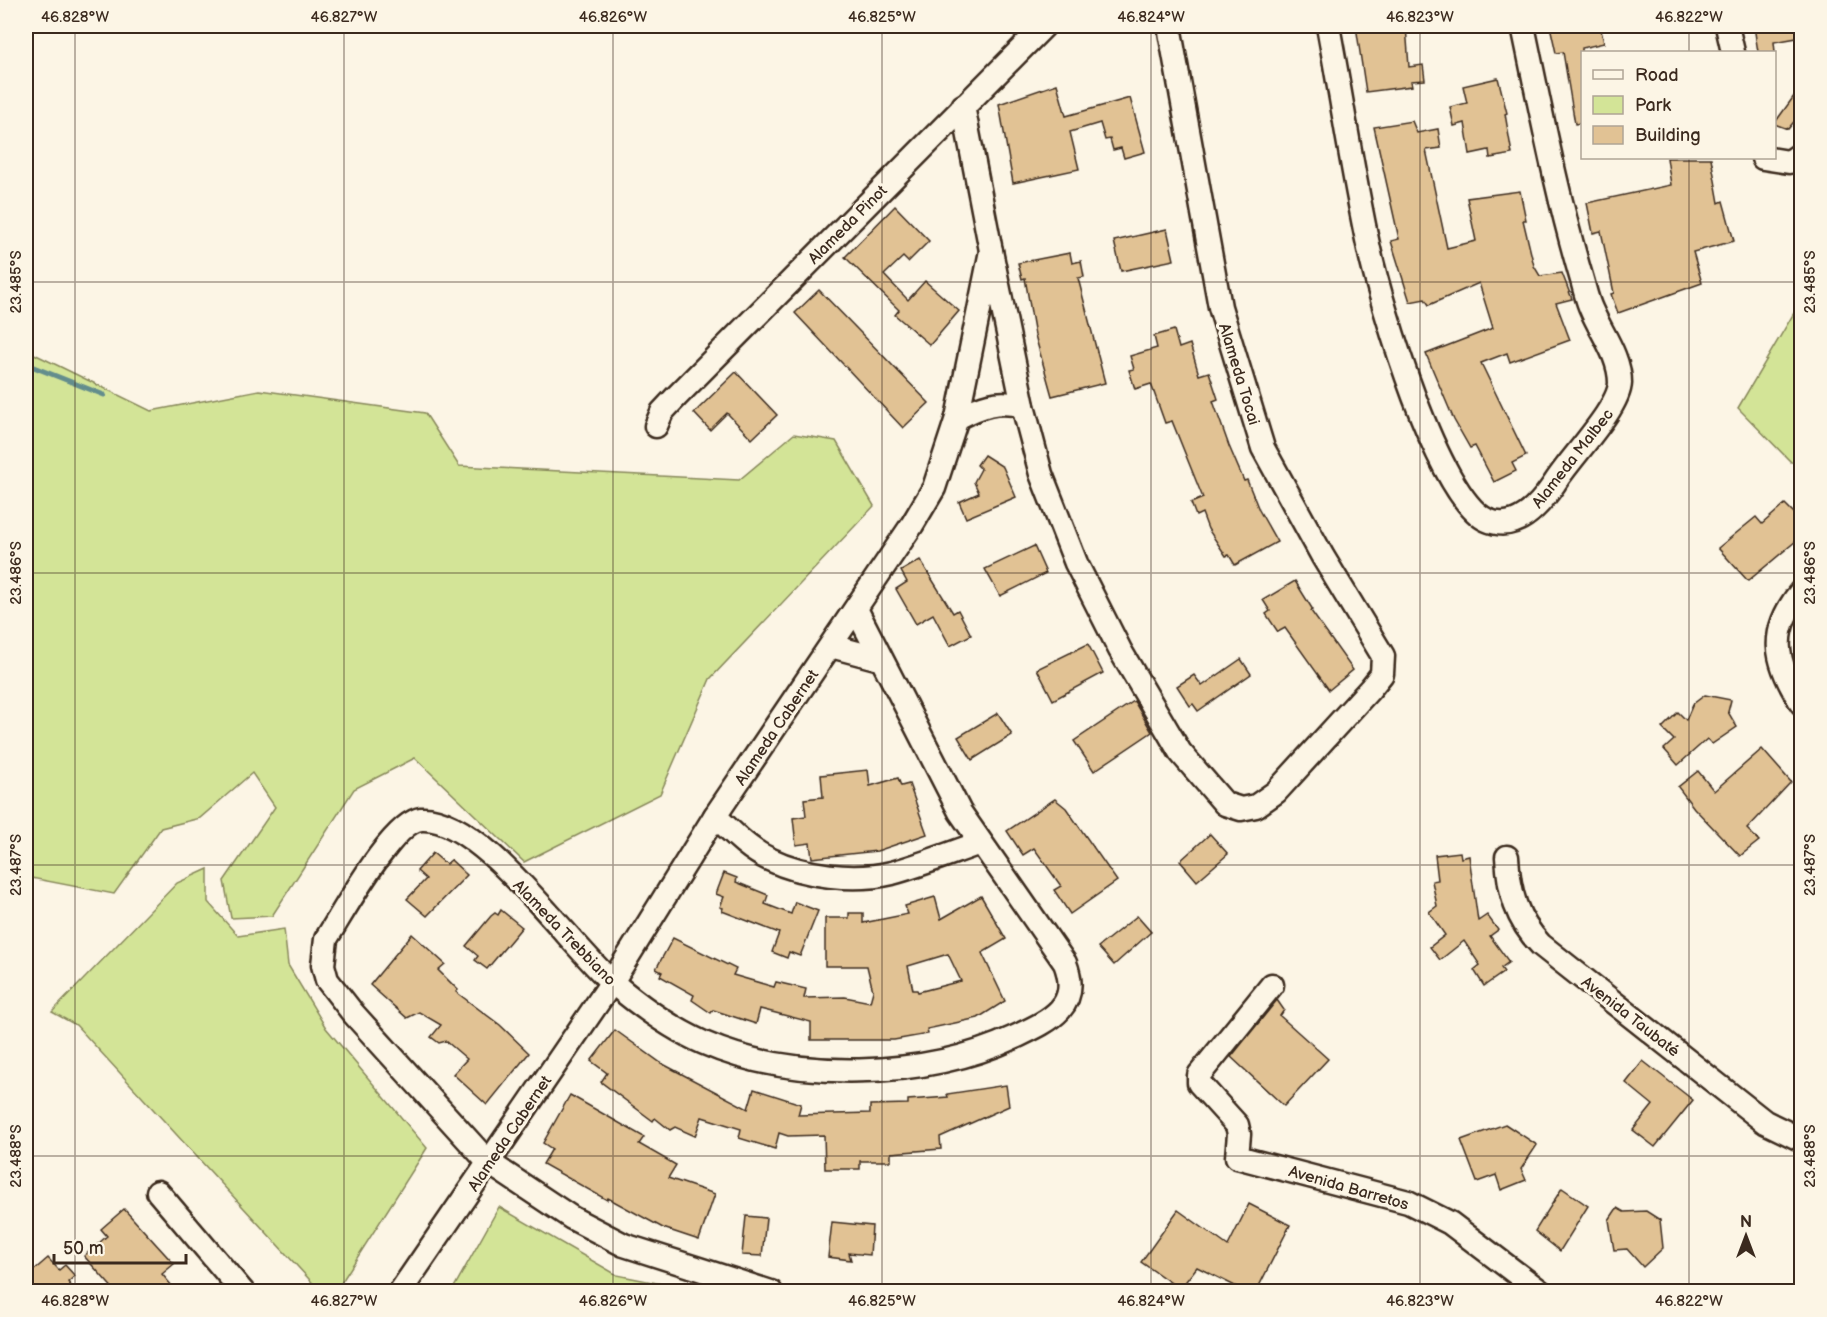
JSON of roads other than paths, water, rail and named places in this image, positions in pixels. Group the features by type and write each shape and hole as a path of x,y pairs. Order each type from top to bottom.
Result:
{"street":[{"name":"Alameda Pinot","path":"656,426 662,412 677,396 1044,26"},
{"name":"Alameda Tocai","path":"990,251 1023,406 1041,474 1076,563 1120,650 1180,752 1225,804 1241,809 1256,806 1276,792 1370,689 1382,674 1383,656 1323,557 1263,448 1220,307 1169,26"},
{"name":"Alameda Malbec","path":"1328,26 1369,250 1392,334 1433,441 1461,495 1473,511 1486,520 1508,523 1520,519 1543,500 1616,402 1620,379 1611,349 1590,308 1573,250 1556,185 1523,26"},
{"path":"1727,26 1733,51"},
{"name":"Alameda Cabernet","path":"400,1292 612,982 715,816 856,609 934,488 957,418 990,251 963,106"},
{"path":"1769,159 1789,162 1802,153"},
{"path":"957,418 991,402 1008,402 1023,406"},
{"path":"1798,602 1780,625 1778,644 1784,671 1802,704"},
{"name":"Alameda Trebbiano","path":"771,1292 624,1245 572,1218 488,1162 352,1012 327,980 322,965 326,939 392,837 407,823 421,819 443,822 483,847 612,982 665,1020 703,1043 752,1060 800,1069 871,1070 934,1063 1002,1044 1046,1023 1063,1006 1070,993 1071,978 1065,963 960,812 856,609"},
{"path":"831,646 880,659"},
{"path":"715,816 741,840 768,859 803,871 848,876 891,873 980,843"},
{"name":"Avenida Taubaté","path":"1507,857 1508,885 1515,907 1525,929 1541,945 1765,1122 1802,1140"},
{"name":"Avenida Barretos","path":"1272,985 1199,1075 1199,1083 1237,1125 1239,1134 1236,1154 1239,1159 1408,1202 1450,1222 1541,1292"},
{"path":"158,1192 243,1292"}],"waterway":[{"path":"26,364 104,395"}]}
